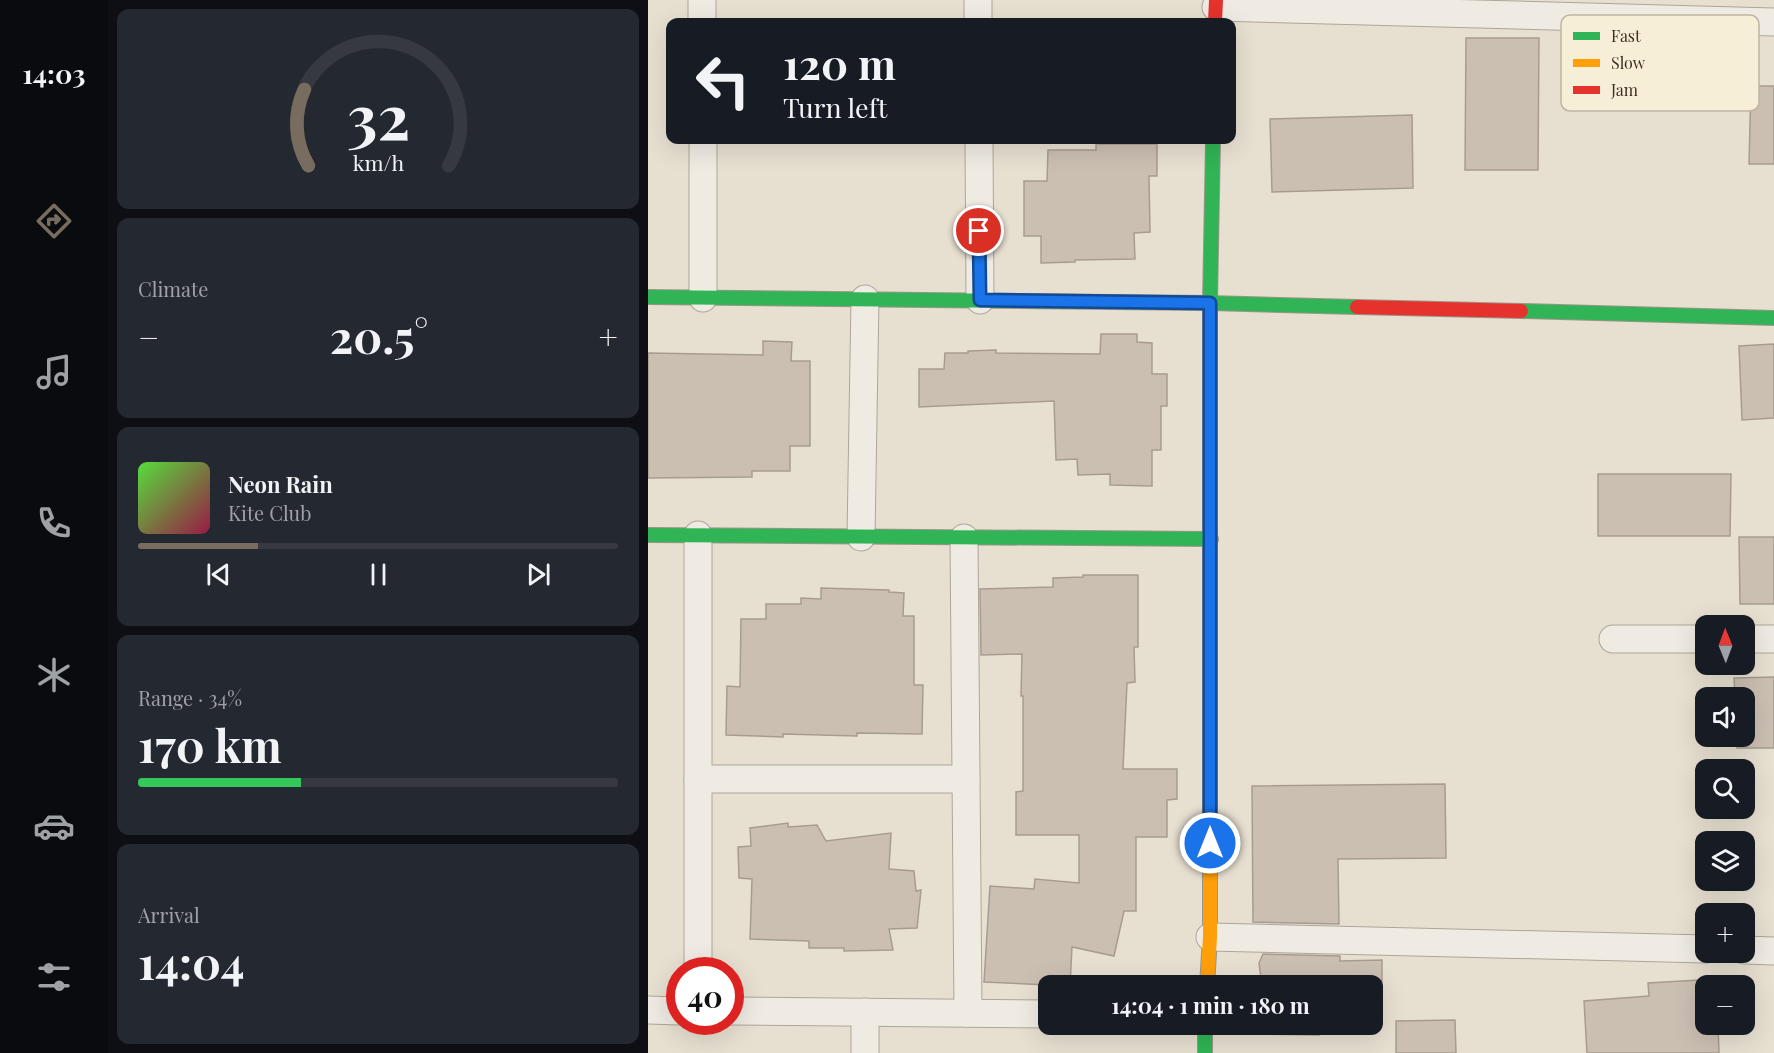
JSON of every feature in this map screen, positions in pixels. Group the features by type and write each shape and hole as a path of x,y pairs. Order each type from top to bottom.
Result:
{"street":[{"path":"702,0 702,18"},
{"path":"978,0 978,18"},
{"path":"1216,10 1561,17"},
{"path":"1759,22 1774,22"},
{"path":"703,144 704,298"},
{"path":"979,144 980,300"},
{"path":"1208,975 1210,937 1210,303 1213,144"},
{"path":"648,297 1210,303 1774,318"},
{"path":"861,537 865,299"},
{"path":"648,535 1211,538"},
{"path":"698,535 698,957"},
{"path":"964,538 968,1013"},
{"path":"1613,639 1695,639"},
{"path":"1755,639 1774,639"},
{"path":"698,779 966,779"},
{"path":"1210,937 1695,950"},
{"path":"1755,950 1774,951"},
{"path":"648,1010 666,1011"},
{"path":"744,1011 1038,1014"},
{"path":"865,1012 865,1053"},
{"path":"1205,1035 1205,1053"}],"building":[{"path":"1466,38 1539,38 1538,170 1465,170"},
{"path":"1759,86 1774,86 1774,164 1749,164 1750,111 1759,111"},
{"path":"1412,115 1413,188 1272,192 1270,119"},
{"path":"1096,144 1157,144 1157,176 1149,176 1150,232 1134,233 1135,259 1041,263 1041,236 1024,236 1024,181 1047,181 1048,150 1096,150"},
{"path":"1101,334 1137,334 1137,342 1152,343 1152,374 1167,374 1167,406 1161,406 1161,450 1152,450 1152,486 1110,485 1110,474 1078,475 1077,459 1056,460 1054,401 919,407 919,369 944,369 945,353 996,350 996,353 1100,354"},
{"path":"763,341 792,342 791,361 810,361 810,446 790,446 790,471 752,471 752,477 648,478 648,353 763,355"},
{"path":"1774,344 1774,418 1742,420 1739,346"},
{"path":"1598,474 1731,474 1730,536 1598,536"},
{"path":"1739,537 1774,537 1774,604 1740,604"},
{"path":"1083,575 1138,575 1138,647 1134,647 1135,682 1127,683 1123,769 1177,769 1177,799 1167,800 1167,837 1136,837 1136,911 1124,911 1114,956 1072,947 1071,975 1038,975 1038,985 984,982 990,886 1034,889 1035,879 1079,883 1079,835 1016,835 1016,792 1023,791 1022,654 981,655 980,589 1053,587 1053,578 1083,577"},
{"path":"821,588 889,590 889,592 904,593 903,616 914,616 914,685 923,685 922,734 857,733 857,736 783,734 783,737 726,735 727,686 740,687 741,619 766,619 766,604 801,604 801,598 821,599"},
{"path":"1774,677 1774,748 1737,748 1755,747 1755,687 1734,687 1734,678"},
{"path":"1445,784 1446,858 1338,859 1339,924 1253,922 1252,786"},
{"path":"788,823 788,827 817,825 826,841 891,833 889,869 914,871 916,891 921,890 917,928 889,929 893,950 844,951 844,948 809,948 809,941 750,939 752,879 739,878 738,847 751,846 750,828"},
{"path":"1263,954 1340,956 1340,961 1382,960 1382,975 1261,975 1259,963"},
{"path":"1695,980 1695,1035 1718,1035 1719,1053 1587,1053 1584,1001 1649,996 1648,983"},
{"path":"1455,1020 1456,1053 1396,1053 1396,1021"}],"traffic: fast":[{"path":"1210,707 1210,303 1213,144"},
{"path":"648,297 1210,303 1357,307"},
{"path":"1521,311 1774,318"},
{"path":"648,535 1211,539"},
{"path":"1205,1035 1205,1053"}],"traffic: slow":[{"path":"1208,975 1210,937 1210,707"}],"traffic: jam":[{"path":"1215,18 1216,0"},
{"path":"1357,307 1521,311"}],"route":[{"path":"979,231 980,300 1210,303 1210,843"}]}
